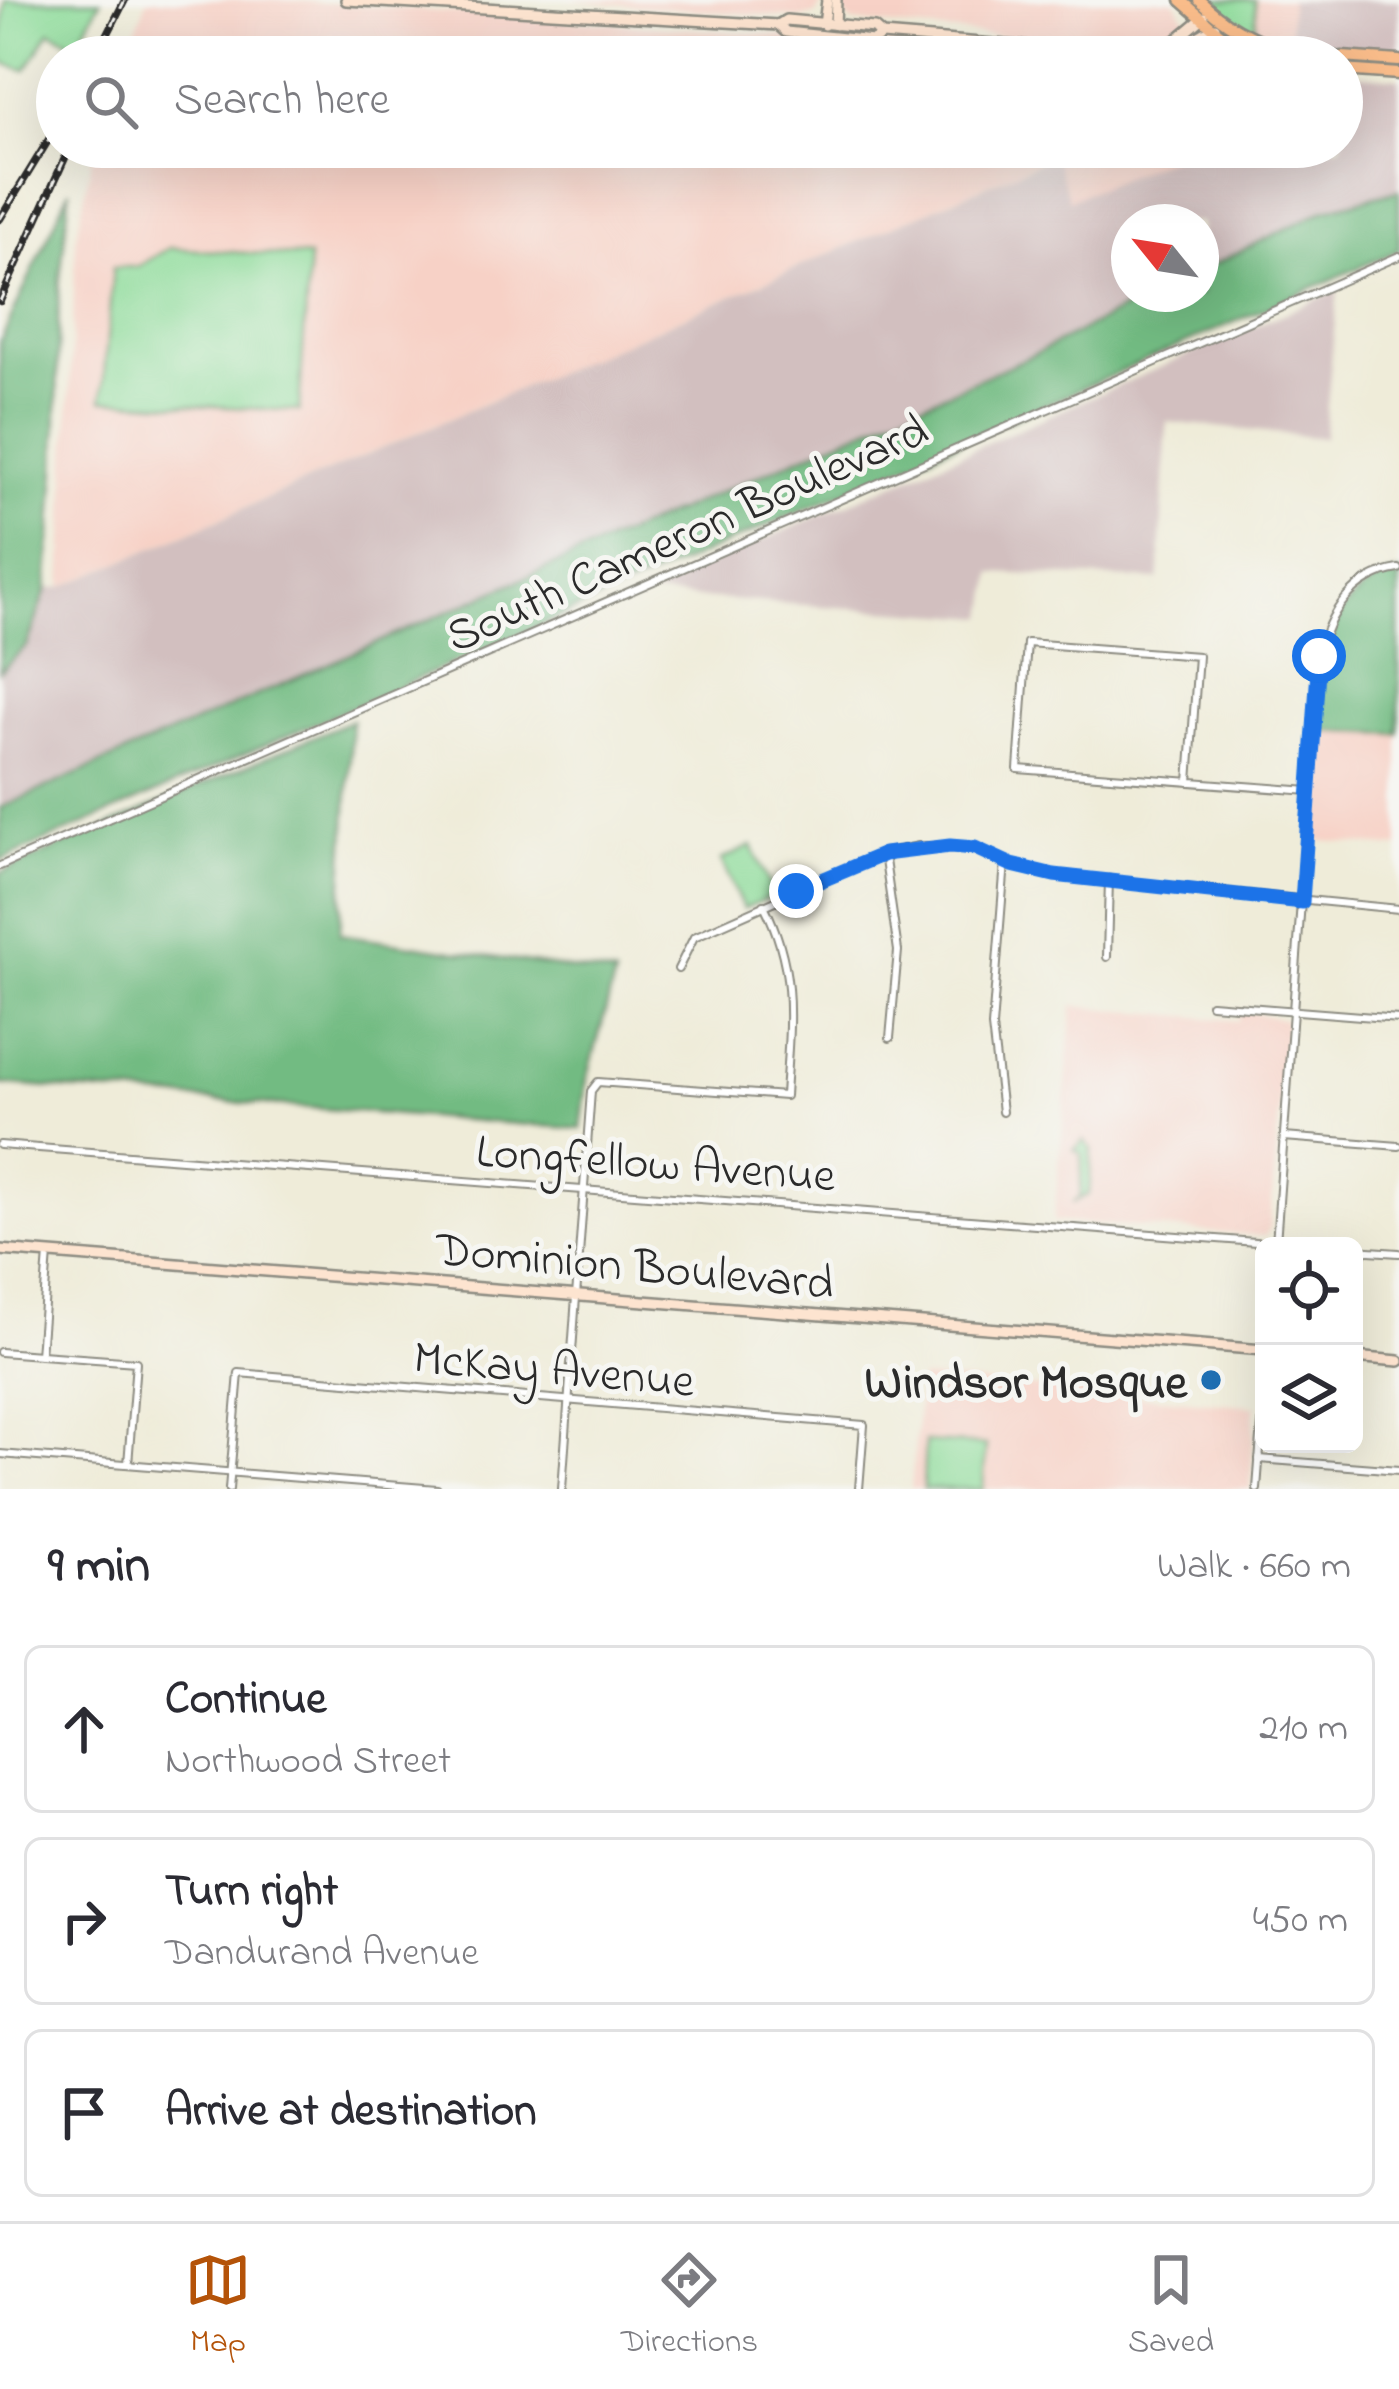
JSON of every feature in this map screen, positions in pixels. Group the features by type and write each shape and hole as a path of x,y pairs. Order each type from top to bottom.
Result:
{"main road":[{"path":"1181,0 1200,21 1246,36"},
{"path":"1199,0 1217,25 1232,36"},
{"path":"1363,59 1399,61"},
{"path":"1363,71 1399,74"}],"street":[{"path":"346,0 431,8 440,2 778,26 786,32 828,36 836,0"},
{"path":"826,0 830,23"},
{"path":"1181,36 1211,11"},
{"path":"778,26 786,20 830,23 874,28 894,36"},
{"path":"1204,36 1217,25"},
{"name":"South Cameron Boulevard","path":"0,866 1399,256"},
{"path":"1277,1237 1324,631 1346,596 1366,581 1399,568"},
{"path":"1189,782 1198,656 1027,643 1018,769 1189,782 1310,791"},
{"path":"678,969 694,937 764,905 884,854 950,846 975,848 1054,875 1399,909"},
{"path":"884,854 898,951 890,1038"},
{"path":"1002,1112 992,1027 1005,862"},
{"path":"1107,957 1108,879"},
{"path":"562,1489 591,1091 598,1082 784,1096 791,994 786,950 764,905"},
{"path":"1211,1004 1399,1018"},
{"path":"1284,1137 1399,1147"},
{"name":"Longfellow Avenue","path":"0,1145 1255,1243"},
{"name":"Dominion Boulevard","path":"0,1250 1255,1349"},
{"path":"1363,1251 1399,1253"},
{"path":"40,1355 48,1254"},
{"path":"0,1352 136,1362 128,1464"},
{"path":"1363,1358 1399,1360"},
{"name":"McKay Avenue","path":"231,1472 238,1373 864,1426 859,1489"},
{"path":"1257,1489 1259,1453"},
{"path":"0,1454 437,1489"},
{"path":"1259,1459 1399,1470"},
{"path":"230,1489 231,1472"}],"shaded area":[{"path":"147,0 283,0 783,36 134,36"},
{"path":"566,0 823,0 816,14 800,18"},
{"path":"840,0 1174,0 1188,22 1171,36 997,36 852,22 841,11"},
{"path":"1208,0 1290,0 1289,36 1267,36 1245,28"},
{"path":"1290,0 1399,0 1399,56 1363,52 1363,36 1289,36"},
{"path":"1363,75 1399,78 1399,190 1324,210 1219,262 1219,204 1111,204 1111,312 1118,312 1029,357 0,808 0,671 27,646 47,589 63,587 1026,168 1058,168 1069,200 1146,168 1363,168"},
{"path":"90,168 1025,168 62,587 76,239"},
{"path":"1057,168 1147,168 1069,201"},
{"path":"1338,290 1324,438 1167,422 1159,580 993,573 986,617 640,594"},
{"path":"1319,731 1399,734 1399,848 1312,840"},
{"path":"1073,1006 1239,1021 1238,1010 1286,1020 1270,1227 1265,1236 1054,1221"},
{"path":"921,1378 1255,1406 1250,1489 911,1489"}],"green space":[{"path":"5,0 101,0 81,36 50,31 47,36 36,36 36,54 26,70 5,64 1,56"},
{"path":"1208,0 1255,0 1256,27 1245,28"},
{"path":"70,189 59,287 56,471 47,589 27,646 0,671 0,342"},
{"path":"1399,190 1399,250 0,861 0,808 1029,357 1118,312 1219,312 1219,262 1324,210"},
{"path":"169,248 309,257 299,411 102,400 113,267 137,267"},
{"path":"1399,573 1399,734 1319,731 1325,658 1341,614 1354,596"},
{"path":"352,720 340,934 615,976 587,1079 581,1129 0,1084 0,873"},
{"path":"752,846 774,895 743,909 721,860"},
{"path":"1084,1141 1092,1149 1089,1194 1072,1203 1080,1198 1082,1154 1074,1150"},
{"path":"925,1442 986,1445 983,1489 923,1489"}],"railway":[{"path":"107,36 125,0"},
{"path":"0,219 36,160"},
{"path":"0,301 60,168"}],"place":[{"name":"Windsor Mosque","path":"1211,1380"}],"route":[{"path":"796,891 884,854 919,846 950,846 975,848 1012,865 1054,875 1302,902 1319,656"}]}
